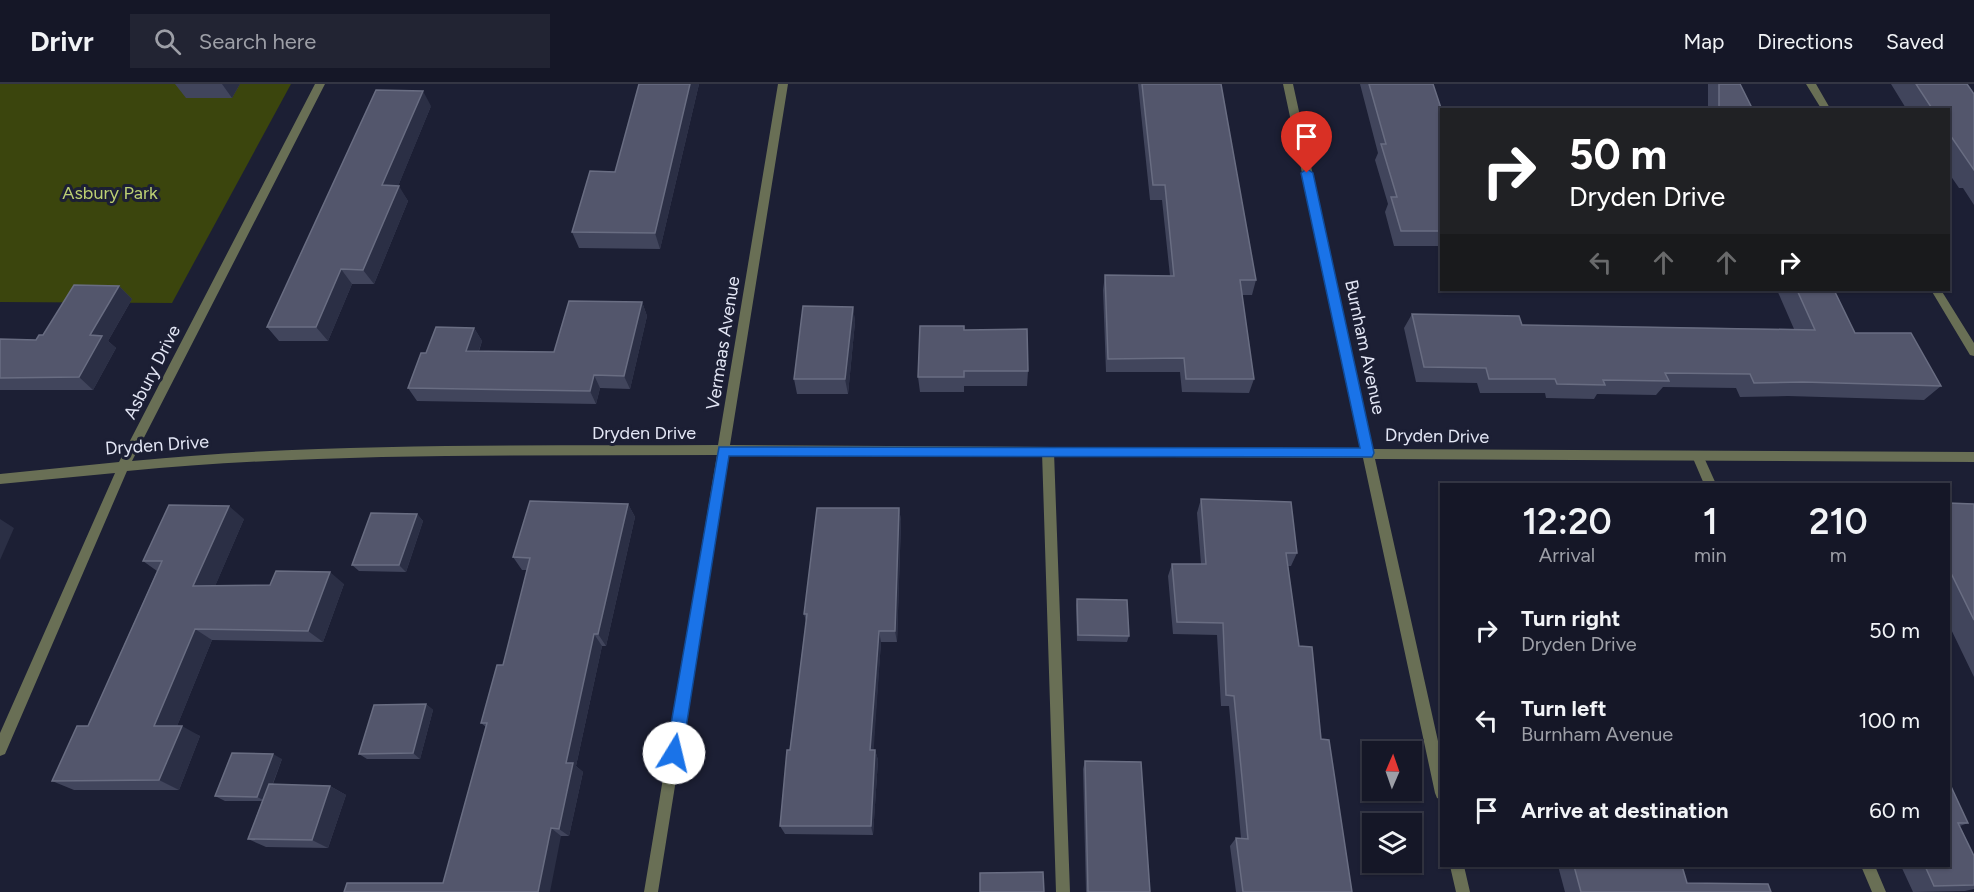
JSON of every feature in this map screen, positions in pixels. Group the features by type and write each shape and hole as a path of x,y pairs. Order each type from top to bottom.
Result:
{"street":[{"name":"Asbury Drive","path":"0,749 124,465 320,84"},
{"name":"Vermaas Avenue","path":"651,892 783,84"},
{"name":"Burnham Avenue","path":"1288,84 1440,785"},
{"path":"1811,84 1826,108"},
{"path":"1937,291 1974,352"},
{"name":"Dryden Drive","path":"0,478 124,465 300,454 723,450 1974,457"},
{"path":"1048,452 1063,892"},
{"path":"1698,456 1710,483"},
{"path":"1457,867 1463,892"},
{"path":"1868,867 1879,892"}],"green space":[{"name":"Asbury Park","path":"0,84 291,84 172,303 0,302"}],"building":[{"path":"639,84 690,84 655,233 572,232 590,171 615,172"},
{"path":"1142,84 1221,84 1256,280 1240,280 1254,379 1186,379 1184,358 1108,359 1105,275 1174,276 1165,185 1153,185"},
{"path":"1369,84 1433,84 1441,108 1440,231 1401,231 1391,197 1397,197 1381,144 1386,144"},
{"path":"1719,84 1740,84 1752,108 1719,108"},
{"path":"1916,84 1967,84 1974,94 1974,170 1950,135 1950,108 1932,108"},
{"path":"376,90 423,91 382,185 399,186 363,270 341,269 316,327 267,327"},
{"path":"74,285 119,286 90,335 102,336 79,377 0,378 0,339 36,340 39,335 43,335"},
{"path":"1797,291 1834,291 1855,333 1911,333 1941,386 1754,383 1750,374 1665,373 1669,381 1603,380 1605,385 1557,384 1555,379 1489,379 1486,368 1424,367 1412,314 1519,316 1522,325 1815,330"},
{"path":"569,301 642,302 624,376 594,375 590,391 408,388 421,353 426,353 436,327 474,328 466,351 554,352"},
{"path":"803,306 853,307 845,379 794,379"},
{"path":"920,326 964,326 964,330 1027,329 1028,371 964,371 964,377 918,377"},
{"path":"1201,499 1291,502 1297,553 1286,553 1299,646 1312,647 1321,739 1329,740 1352,892 1243,892 1236,838 1248,839 1234,696 1226,695 1223,623 1177,622 1172,564 1206,564"},
{"path":"530,501 628,504 598,634 594,634 566,763 573,763 559,829 551,828 538,892 344,892 347,883 443,883 487,723 481,723 497,665 503,665 530,558 513,557"},
{"path":"1950,503 1974,504 1974,620 1950,571"},
{"path":"169,505 229,506 193,586 270,585 276,571 330,572 308,631 195,629 154,726 182,726 159,780 52,781 77,726 88,726 162,561 143,561"},
{"path":"817,508 899,508 895,631 879,631 870,750 875,750 871,826 780,826 787,750 790,750 807,614 804,614"},
{"path":"371,513 417,514 399,565 352,565"},
{"path":"1077,599 1127,600 1129,636 1078,635"},
{"path":"426,704 413,753 359,754 374,705"},
{"path":"232,753 273,754 257,797 215,796"},
{"path":"1085,761 1141,762 1150,892 1088,892"},
{"path":"269,784 330,786 312,840 248,839"},
{"path":"1950,784 1968,823 1958,823 1974,856 1974,885 1934,886 1925,867 1950,867"},
{"path":"1574,867 1682,867 1687,883 1768,884 1771,892 1581,892"},
{"path":"1043,872 1044,892 980,892 980,873"}],"route":[{"path":"674,753 723,450 1368,453 1307,173"}]}
